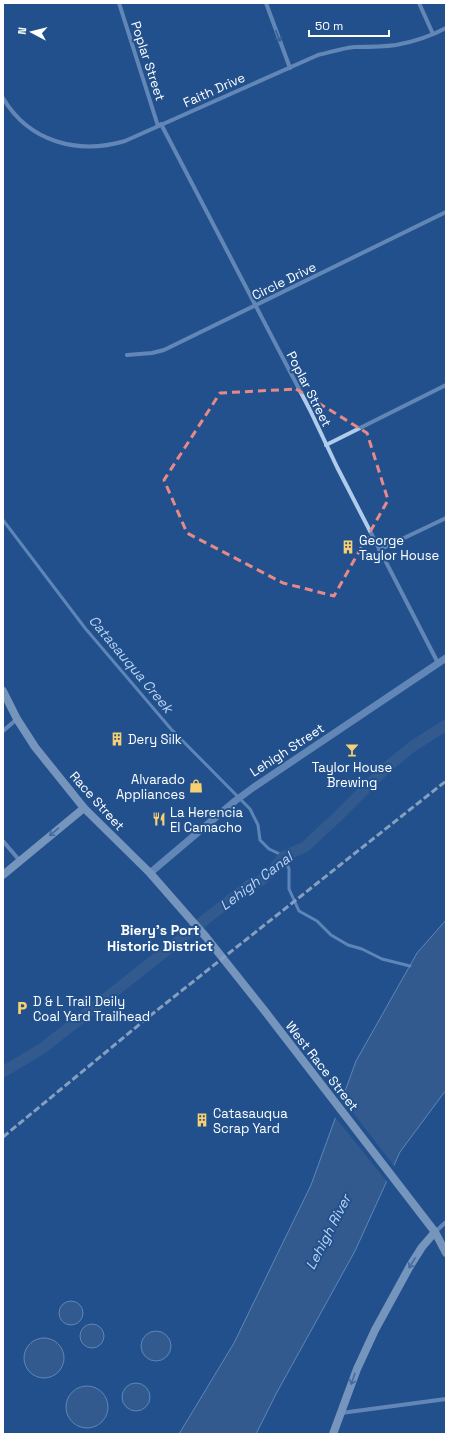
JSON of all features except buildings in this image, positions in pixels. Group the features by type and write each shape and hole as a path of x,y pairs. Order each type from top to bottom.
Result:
{"main road":[{"name":"Race Street","path":"3,691 17,718 35,747 84,808 150,873 188,916"},
{"path":"3,875 84,808"},
{"name":"West Race Street","path":"188,916 206,937 435,1232 446,1253"},
{"path":"333,1434 359,1363 375,1330 410,1266 422,1247 435,1232"}],"street":[{"name":"Poplar Street","path":"119,3 160,125 310,410 379,550 438,663"},
{"path":"266,3 290,68"},
{"path":"419,3 433,34"},
{"name":"Faith Drive","path":"3,98 12,111 25,124 49,138 80,147 111,145 125,141 318,55 336,50 397,45 433,34 446,28"},
{"name":"Circle Drive","path":"127,355 152,354 164,350 446,212"},
{"path":"326,445 446,385"},
{"path":"379,550 446,518"},
{"name":"Lehigh Street","path":"150,873 245,793 446,658"},
{"path":"3,731 17,718"},
{"path":"3,841 20,861"},
{"path":"435,1232 446,1222"},
{"path":"341,1414 446,1399"}],"highlighted area":[{"path":"296,389 367,433 388,500 334,596 283,583 187,533 164,480 220,393"}],"water":[{"name":"Lehigh River","path":"446,920 446,1090 400,1152 355,1251 276,1394 256,1434 179,1434 234,1343 311,1185 356,1061 417,953"},
{"path":"71,1301 76,1302 82,1308 82,1318 76,1324 71,1325 66,1324 60,1318 59,1313 60,1308 66,1302"},
{"path":"92,1324 101,1327 104,1336 101,1345 92,1348 83,1345 80,1336 83,1327"},
{"path":"156,1331 167,1335 171,1346 167,1357 156,1361 145,1357 141,1346 145,1335"},
{"path":"40,1338 48,1338 55,1341 61,1347 64,1358 61,1369 55,1375 48,1378 40,1378 33,1375 27,1369 24,1362 24,1354 27,1347 33,1341"},
{"path":"136,1383 146,1387 150,1397 146,1407 136,1411 126,1407 122,1397 126,1387"},
{"path":"87,1386 102,1392 108,1407 102,1422 87,1428 72,1422 66,1407 72,1392"}],"pier":[{"path":"341,1097 395,1167 388,1183 334,1116"}],"waterway":[{"name":"Catasauqua Creek","path":"3,520 85,628 171,729 250,809 258,825 260,840 269,849 284,856 289,869 289,889 299,911 317,921 331,935 348,945 362,949 382,959 410,966"},
{"name":"Lehigh Canal","path":"3,1072 43,1048 249,885 260,881 272,871 284,856 305,847 387,767 413,746 446,725"}],"railway":[{"path":"3,1137 146,1019 446,781"}],"place":[{"name":"George Taylor House","path":"348,547"},
{"name":"Dery Silk","path":"117,739"},
{"name":"Taylor House Brewing","path":"352,750"},
{"name":"Alvarado Appliances","path":"196,786"},
{"name":"La Herencia El Camacho","path":"159,819"},
{"name":"D & L Trail Deily Coal Yard Trailhead","path":"22,1008"},
{"name":"Catasauqua Scrap Yard","path":"202,1120"}],"district":[{"name":"Biery's Port Historic District","path":"160,938"}]}
